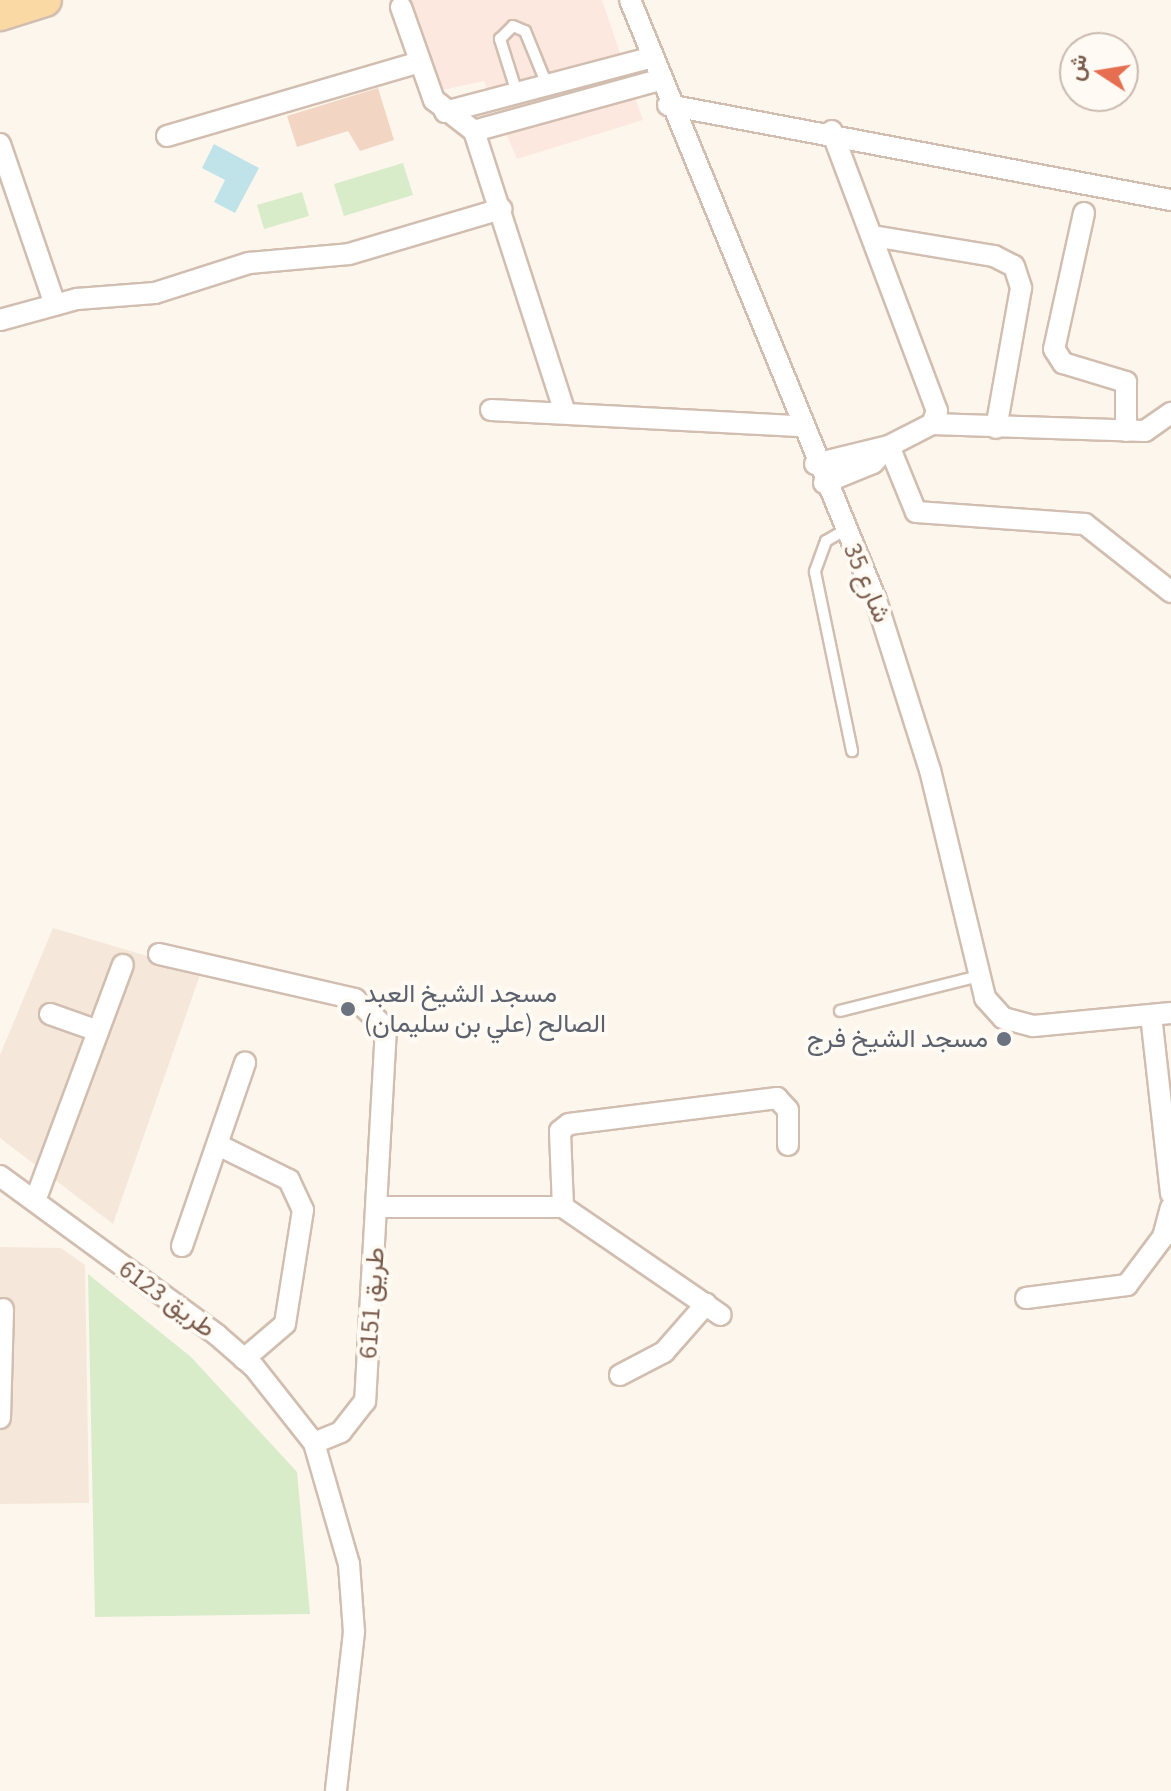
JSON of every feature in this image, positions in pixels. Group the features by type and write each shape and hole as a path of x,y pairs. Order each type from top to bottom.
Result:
{"main road":[{"path":"0,14 45,0"}],"street":[{"name":"شارع 35","path":"630,0 668,105 799,426 845,530 910,702 985,998 1003,1018 1033,1026 1161,1014"},
{"path":"401,7 420,62 445,112 474,131 565,412"},
{"path":"445,112 650,58"},
{"path":"167,136 420,62"},
{"path":"474,131 659,80"},
{"path":"547,85 556,109"},
{"path":"517,93 525,117"},
{"path":"668,105 832,131 1171,200"},
{"path":"832,131 936,405 932,424"},
{"path":"0,144 55,305"},
{"path":"0,320 55,305 155,293 277,258 349,254 501,209"},
{"path":"1084,213 1054,349 1067,365 1126,382 1126,431"},
{"path":"873,236 994,256 1014,266 1021,288 996,428"},
{"path":"491,410 799,426"},
{"path":"819,474 889,446 932,424 1126,431 1153,429 1171,413"},
{"path":"889,446 916,512 1085,524 1171,592"},
{"name":"طريق 6151","path":"159,954 355,999 379,1015 388,1042 365,1401 341,1432 314,1443"},
{"path":"35,1201 123,965"},
{"path":"50,1014 98,1031"},
{"path":"1161,1014 1171,1194"},
{"path":"182,1246 245,1063"},
{"path":"563,1207 560,1131 569,1124 777,1098 788,1110 788,1145"},
{"path":"218,1145 289,1180 303,1210 285,1324 244,1359"},
{"name":"طريق 6123","path":"0,1176 244,1359 314,1443"},
{"path":"378,1207 563,1207 714,1310 664,1352 620,1375"},
{"path":"1026,1298 1127,1285 1163,1237 1171,1208"},
{"path":"0,1418 3,1309"},
{"path":"314,1443 346,1551 354,1632 336,1791"}],"lane":[{"path":"517,93 500,39 513,26 525,31 547,85"},
{"path":"845,530 826,541 815,572 852,751"},
{"path":"840,1011 979,976"}],"shaded area":[{"path":"409,0 602,0 643,120 517,159 484,81 438,91"},
{"path":"53,928 201,972 113,1224 0,1138 0,1055"},
{"path":"0,1247 61,1248 85,1265 89,1503 0,1504"}],"green space":[{"path":"403,163 413,195 344,216 334,184"},
{"path":"302,192 309,216 264,229 257,205"},
{"path":"88,1274 191,1357 297,1472 310,1614 95,1617"}],"water":[{"path":"214,144 259,168 235,213 214,202 225,180 202,168"}],"building":[{"path":"378,88 394,140 360,151 348,131 297,147 287,116"}],"place":[{"name":"مسجد الشيخ العبد الصالح (علي بن سليمان)","path":"348,1009"},
{"name":"مسجد الشيخ فرج","path":"1004,1039"}]}
